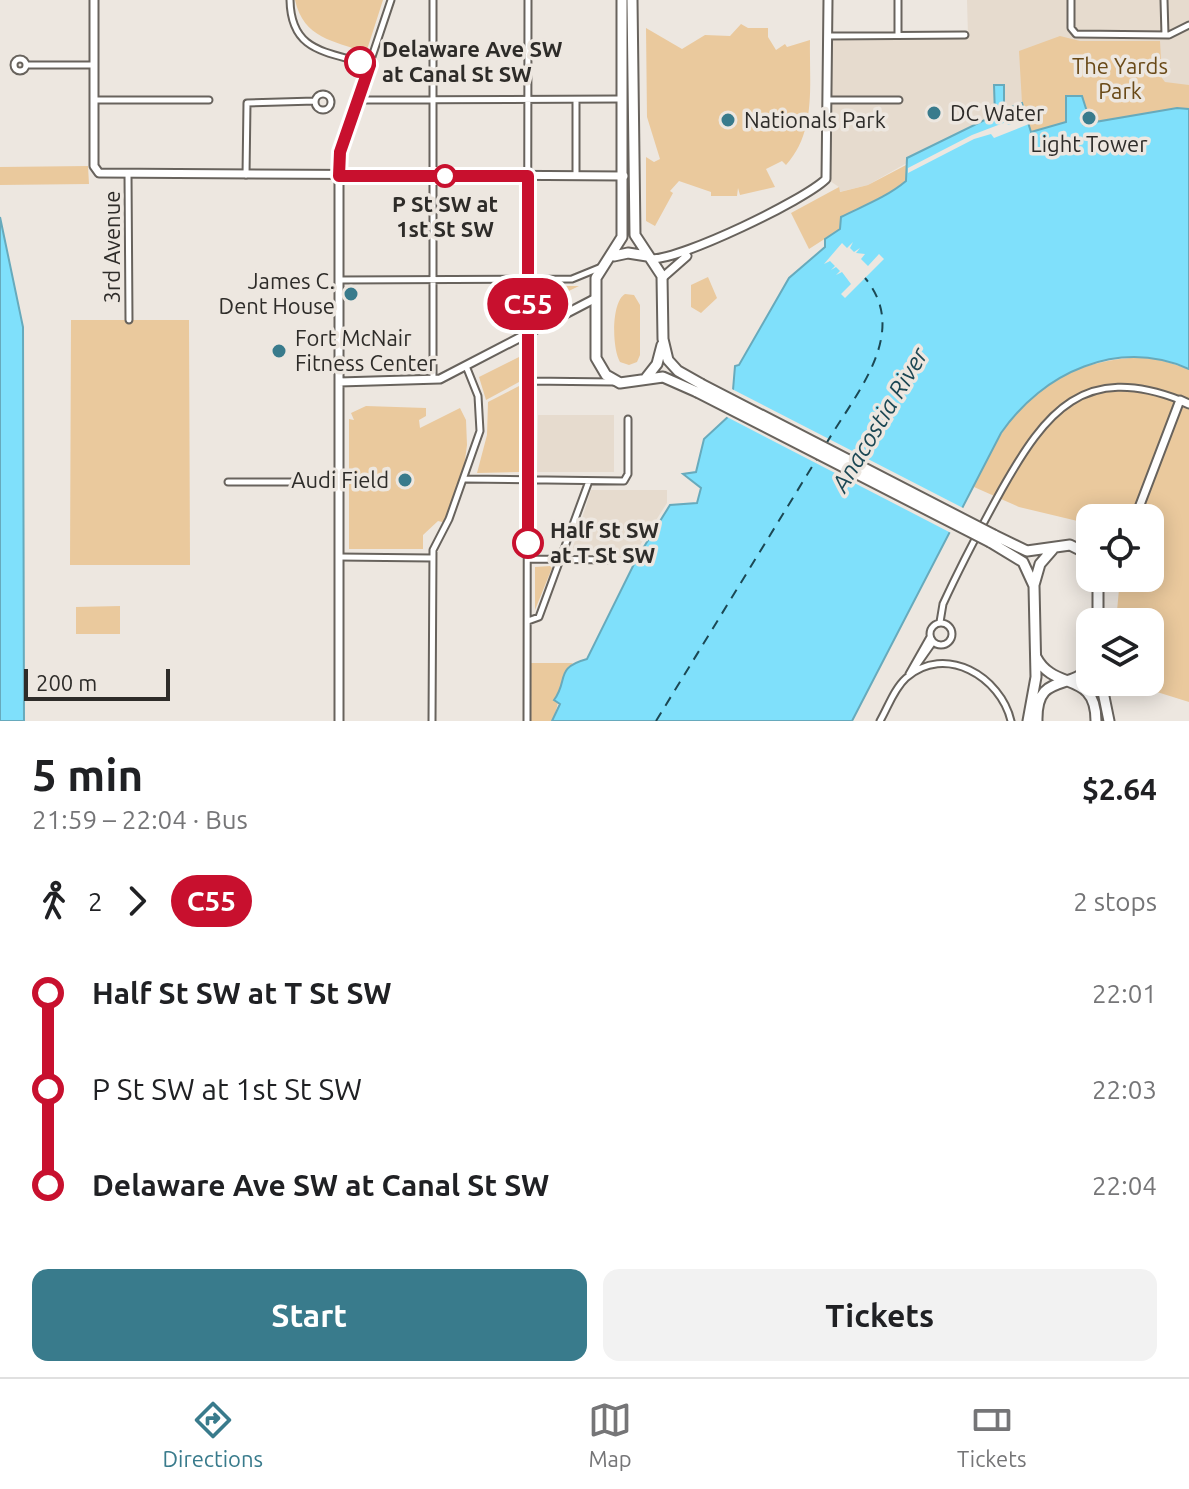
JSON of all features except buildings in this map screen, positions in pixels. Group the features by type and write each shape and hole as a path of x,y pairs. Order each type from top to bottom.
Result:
{"main road":[{"path":"622,0 622,239 600,268 596,298 596,358 603,372 616,382 631,384 668,378 699,388 992,539 1019,558 1029,570 1034,586"},
{"path":"634,0 635,235 662,278 663,339 658,362 644,380"},
{"path":"609,258 628,253 651,258"},
{"path":"663,339 672,366 699,388"},
{"path":"992,539 1027,551 1070,545 1076,548"},
{"path":"1028,721 1035,681 1034,586 1040,564 1055,547"},
{"path":"1035,654 1047,673 1067,680 1089,694 1096,721"},
{"path":"1037,721 1037,707 1045,691 1076,677"},
{"path":"1104,696 1109,721"}],"street":[{"path":"94,0 94,169 104,174 634,176"},
{"path":"290,0 291,23 302,40 370,65"},
{"path":"339,721 340,152 391,0"},
{"path":"433,0 433,381"},
{"path":"527,721 528,0"},
{"path":"651,258 675,257 699,248 826,179 828,0"},
{"path":"898,0 898,35"},
{"path":"1071,0 1073,33 1165,35 1187,28"},
{"path":"1164,0 1165,35"},
{"path":"828,36 965,35"},
{"path":"26,65 94,65"},
{"path":"358,100 529,102 634,99"},
{"path":"94,100 209,100"},
{"path":"828,100 899,100"},
{"path":"246,175 246,107 250,101 315,101"},
{"path":"576,101 576,176"},
{"name":"3rd Avenue","path":"128,174 129,320"},
{"path":"662,278 699,248"},
{"path":"339,280 578,278 600,268"},
{"path":"339,382 433,381 596,298"},
{"path":"432,721 432,558 477,445 480,418 476,389 466,366"},
{"path":"528,381 616,382"},
{"path":"880,721 899,686 931,640 933,626 940,622 947,595 1023,453 1059,407 1081,394 1122,387 1147,389 1185,402 1141,504"},
{"path":"464,479 626,479 628,419"},
{"path":"528,621 539,617 589,481"},
{"path":"228,482 327,482"},
{"path":"339,557 432,558"},
{"path":"528,559 610,560"},
{"path":"931,640 946,644 952,636 949,626 940,622"},
{"path":"908,676 934,666 953,666 977,672 991,682 1005,700 1011,721"}],"shaded area":[{"path":"967,0 1189,0 1189,104 1022,103 979,122 868,185 839,192 839,187 827,179 828,36 968,36"},
{"path":"538,415 614,415 614,472 537,472"},
{"path":"591,490 667,490 667,503 632,558 600,558 599,552 588,550 571,553"}],"green space":[{"path":"295,0 383,0 366,53 331,41 313,30 299,13"},
{"name":"Nationals Park","path":"741,24 748,28 768,28 768,37 776,50 785,44 787,47 810,40 809,106 803,137 786,165 782,161 766,169 775,187 740,195 738,188 737,196 711,196 711,192 679,181 670,191 673,193 655,226 646,221 646,157 654,162 660,159 647,117 646,28 682,49 705,35 730,36"},
{"name":"The Yards Park","path":"1060,36 1080,41 1160,41 1162,78 1165,82 1189,85 1189,109 1177,108 1083,124 1081,118 1088,116 1066,96 1066,122 1031,132 1022,103 1019,51"},
{"path":"908,164 906,181 883,197 841,217 840,229 809,249 791,213 839,187 840,192 868,185"},
{"path":"88,166 89,184 0,185 0,167"},
{"path":"708,277 717,298 701,313 691,307 691,285"},
{"path":"536,286 579,286 536,307"},
{"path":"625,294 634,295 640,305 640,355 637,362 629,365 620,362 614,337 617,306"},
{"path":"71,320 189,320 190,565 70,565"},
{"path":"519,357 519,382 486,400 479,377"},
{"path":"1151,357 1189,369 1189,702 1164,694 1164,608 1117,608 1119,592 1164,592 1164,504 1076,504 1076,521 1019,507 974,487 1007,425 1039,391 1079,369"},
{"path":"519,386 519,472 477,473 487,435 488,402"},
{"name":"Audi Field","path":"366,406 426,408 426,416 419,420 420,428 460,408 466,420 467,445 462,483 457,484 446,523 438,521 423,535 423,549 349,549 349,419 354,420 351,413"},
{"path":"535,567 552,568 535,610"},
{"path":"120,606 120,634 76,634 76,607"},
{"path":"530,663 573,663 566,675 552,721 530,721"}],"water":[{"name":"Anacostia River","path":"994,85 1004,85 1004,110 1022,103 1031,132 1066,122 1066,96 1082,96 1088,115 1081,118 1083,124 1177,108 1189,109 1189,369 1162,360 1136,357 1084,366 1038,393 1018,411 1001,433 852,721 552,721 560,704 554,700 566,671 587,659 637,558 670,505 697,503 701,488 683,474 696,472 704,439 731,414 735,366 739,365 789,278 825,247 825,239 840,229 841,217 883,197 906,181 907,158 995,115"},
{"path":"0,217 23,327 24,721 0,721"}],"pier":[{"path":"1027,120 1029,124 994,138 991,134 974,139 908,173 908,168 972,135 1006,122 1008,125"},
{"path":"853,242 850,248 854,252 860,248 856,253 865,254 861,259 868,266 879,254 884,259 845,298 841,294 851,284 842,272 836,275 840,271 836,267 831,270 835,266 830,261 824,264 842,243 847,248"},
{"path":"728,387 967,510 953,534 723,415 728,411"}],"ferry route":[{"path":"826,444 863,384 881,342 882,320 878,299 865,278"},
{"path":"656,721 818,457"}],"bus line":[{"name":"C55","path":"360,62 370,65 340,152 339,176 528,176 528,543"}],"place":[{"name":"Delaware Ave SW at Canal St SW","path":"360,62"},
{"name":"DC Water","path":"934,113"},
{"name":"Light Tower","path":"1089,118"},
{"name":"Nationals Park","path":"728,120"},
{"name":"P St SW at 1st St SW","path":"445,176"},
{"name":"James C. Dent House","path":"351,294"},
{"name":"Fort McNair Fitness Center","path":"279,351"},
{"name":"Audi Field","path":"405,480"},
{"name":"Half St SW at T St SW","path":"528,543"}]}
